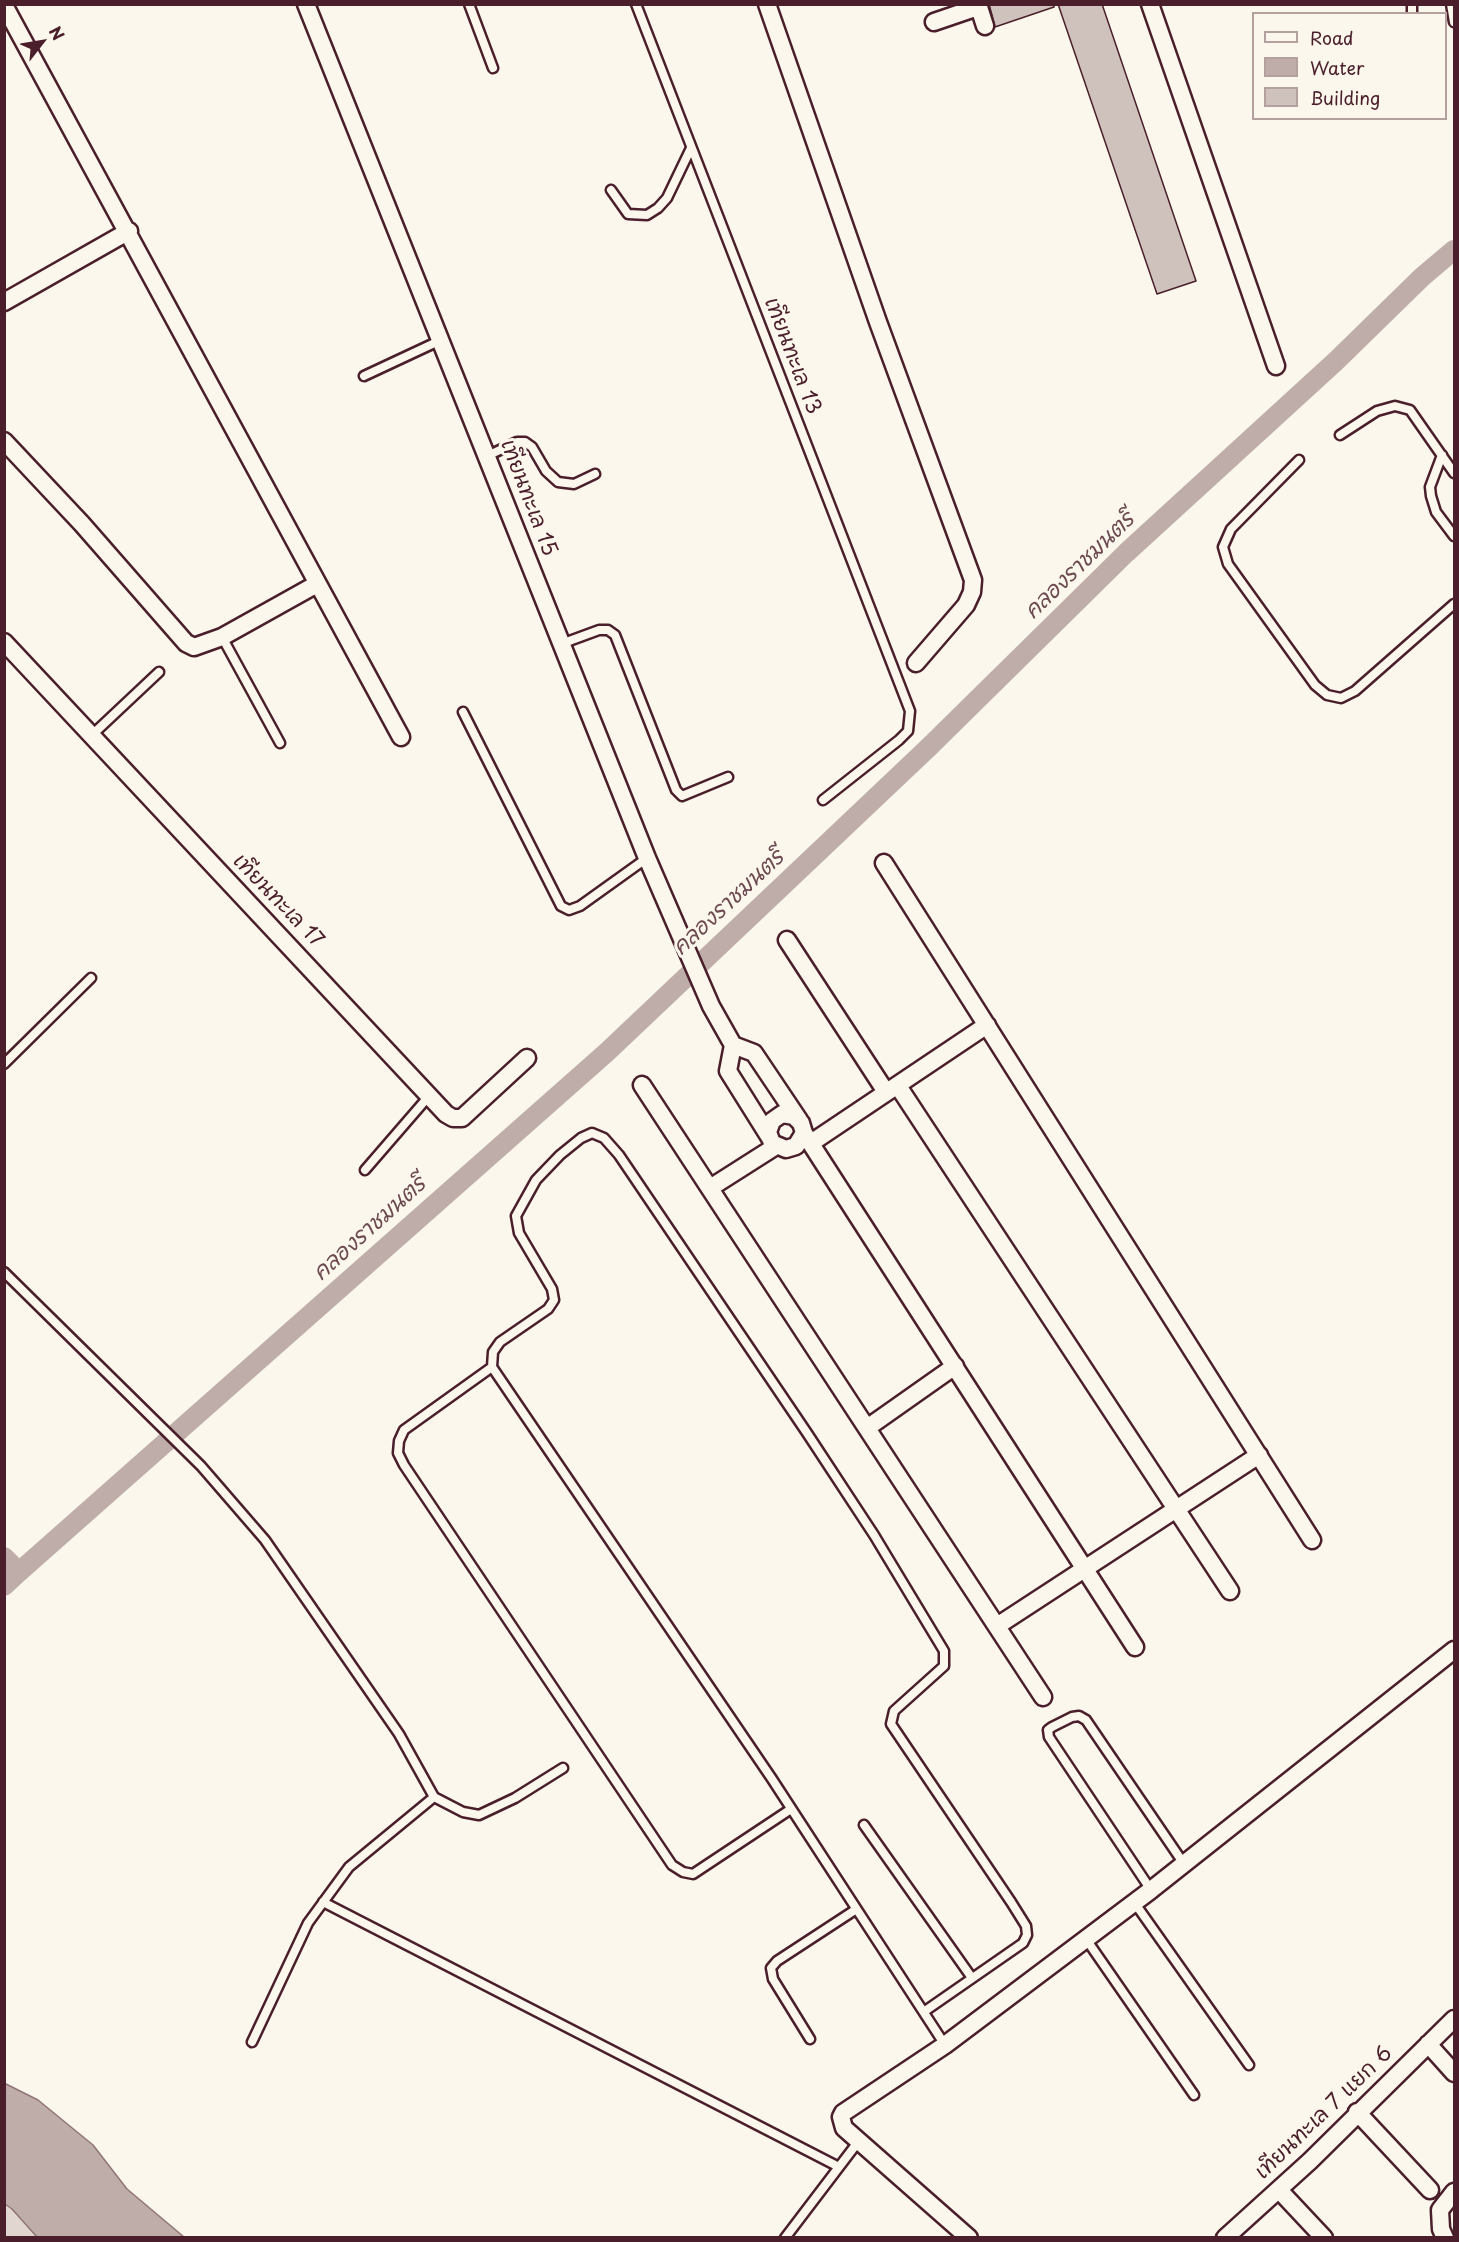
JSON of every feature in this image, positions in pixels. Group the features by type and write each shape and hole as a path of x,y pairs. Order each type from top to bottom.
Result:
{"street":[{"name":"เทียนทะเล 15","path":"306,4 646,858 711,1006 733,1045"},
{"path":"767,4 878,322 973,580 972,592 966,605 916,663"},
{"path":"1150,4 1276,366"},
{"path":"4,5 129,231 401,737"},
{"path":"934,22 978,6 985,26"},
{"path":"4,302 129,231"},
{"path":"4,441 82,524 186,643 194,647 222,637 317,584"},
{"name":"เทียนทะเล 17","path":"4,642 446,1114 453,1118 462,1118 527,1058"},
{"path":"884,862 1312,1540"},
{"path":"787,940 892,1089 1178,1508 1230,1591"},
{"path":"987,1025 892,1089 805,1132 800,1143 792,1149 773,1142 728,1071 733,1045 754,1053 805,1132 1135,1647"},
{"path":"642,1085 1043,1697"},
{"path":"773,1142 769,1126 777,1117 788,1114 805,1132"},
{"path":"710,1188 773,1142"},
{"path":"867,1428 955,1366"},
{"path":"997,1626 1259,1455"},
{"path":"969,2238 858,2142 844,2128 841,2117 843,2113 945,2045 1151,1890 1455,1650"},
{"name":"เทียนทะเล 7 แยก 6","path":"1225,2238 1279,2190 1455,2019"},
{"path":"1428,2044 1455,2073"},
{"path":"1357,2112 1430,2190"},
{"path":"1279,2190 1324,2238"},
{"path":"1445,2238 1440,2210 1455,2192"}],"lane":[{"path":"469,4 493,68"},
{"name":"เทียนทะเล 13","path":"636,4 910,711 908,731 823,800"},
{"path":"1451,4 1455,22"},
{"path":"611,190 628,214 647,215 667,198 690,147"},
{"path":"364,376 441,340"},
{"path":"1340,435 1377,411 1395,406 1410,410 1455,473"},
{"path":"487,456 517,442 525,442 532,447 546,471 558,482 574,484 595,474"},
{"path":"1442,455 1430,487 1431,495 1436,512 1455,536"},
{"path":"1299,460 1231,529 1222,547 1228,564 1315,685 1327,695 1341,698 1355,691 1455,604"},
{"path":"561,644 599,630 608,630 615,636 675,790 682,796 728,777"},
{"path":"222,637 280,743"},
{"path":"92,735 159,672"},
{"path":"463,712 561,906 569,910 580,906 646,858"},
{"path":"4,1064 91,978"},
{"path":"365,1170 429,1096"},
{"path":"925,2011 1023,1943 1027,1935 1026,1926 891,1724 894,1711 944,1666 944,1651 874,1535 619,1155 604,1138 592,1133 580,1138 560,1155 537,1180 516,1216 519,1233 552,1289 554,1300 548,1309 500,1342 493,1352 492,1367 791,1809 855,1910 925,2011 945,2045"},
{"path":"4,1272 201,1466 265,1540 399,1734 434,1797 463,1812 479,1815 515,1798 563,1768"},
{"path":"492,1367 404,1430 399,1441 398,1453 659,1845 677,1870 693,1874 791,1809"},
{"path":"1151,1890 1049,1737 1048,1730 1052,1726 1072,1717 1079,1716 1086,1720 1184,1864"},
{"path":"252,2042 308,1923 349,1867 434,1797"},
{"path":"864,1826 972,1978"},
{"path":"323,1902 838,2167"},
{"path":"1134,1902 1249,2065"},
{"path":"810,2039 773,1979 771,1968 777,1961 855,1910"},
{"path":"1086,1939 1194,2095"},
{"path":"785,2238 858,2142"}],"shaded area":[{"path":"4,2204 12,2209 37,2237 5,2237"}],"water":[{"path":"4,2083 38,2100 93,2145 127,2189 184,2237 37,2237 5,2204"}],"building":[{"path":"989,4 1054,4 1054,7 995,27"},
{"path":"1058,4 1102,4 1196,281 1157,294"}],"waterway":[{"name":"คลองราชมนตรี","path":"19,1572 607,1052 928,748 1126,553 1336,361 1422,277 1454,250"},
{"name":"คลองราชมนตรี","path":"4,1557 19,1572 4,1586"}]}
